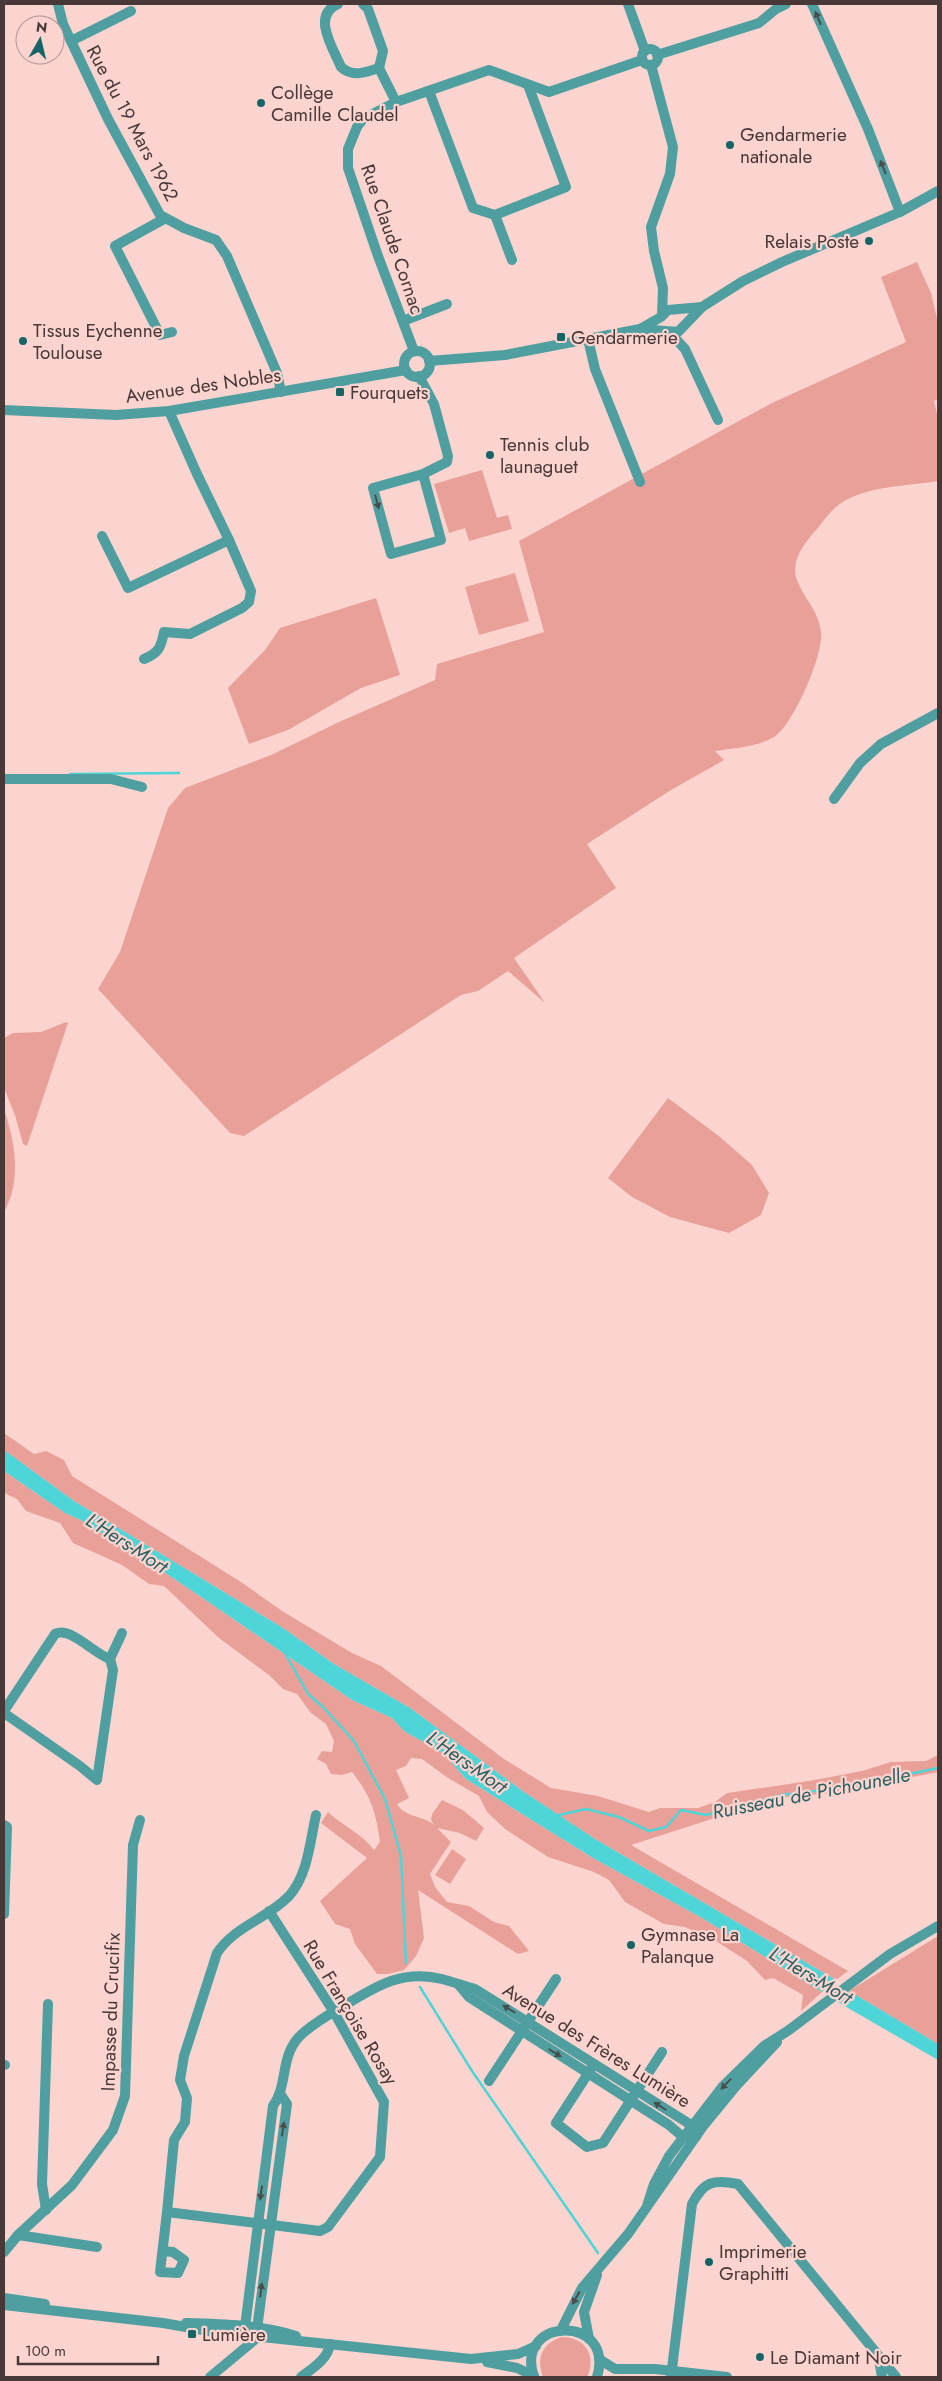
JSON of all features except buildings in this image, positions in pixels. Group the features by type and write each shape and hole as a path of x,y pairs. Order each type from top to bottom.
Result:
{"street":[{"name":"Rue du 19 Mars 1962","path":"58,4 63,24 108,119 160,215 164,219 216,240 227,256 277,373 281,392"},
{"path":"338,4 330,7 325,14 323,22 341,67 347,73 356,74 379,68"},
{"path":"363,4 368,9 383,51 379,68 396,102"},
{"path":"628,4 674,147 670,174 651,227 654,251 663,288 661,325 685,349 718,420"},
{"path":"646,59 656,62 657,55 759,23 778,6 786,4"},
{"path":"812,4 868,129 900,212"},
{"path":"71,41 131,12"},
{"name":"Rue Claude Cornac","path":"414,351 375,248 346,158 354,134 363,119 396,102 489,70 549,92 646,59"},
{"path":"429,91 473,208 495,214 566,187 528,84"},
{"path":"429,360 505,355 640,329 678,332 702,308 744,281 782,262 900,212 938,191"},
{"path":"495,214 512,260"},
{"path":"164,219 115,246 160,335 172,332"},
{"path":"663,288 677,310 683,315 685,349"},
{"path":"403,321 447,304"},
{"path":"640,329 662,316 668,310 702,308"},
{"path":"588,339 594,370 640,482"},
{"path":"414,351 424,353 429,360 428,371 419,376 412,376 406,370 405,358 414,351"},
{"name":"Avenue des Nobles","path":"4,410 116,415 169,411 406,370"},
{"path":"419,376 434,404 448,456 447,462 442,467 373,488 391,554 441,540 423,474"},
{"path":"144,659 155,655 160,648 164,632 190,634 242,608 249,602 251,591 169,411"},
{"path":"102,536 128,588 229,540"},
{"path":"834,799 860,763 881,744 938,713"},
{"path":"4,779 111,780 142,787"},
{"path":"110,1659 101,1656 68,1632 60,1631 55,1634 7,1699 4,1712 97,1780 113,1670 110,1659 122,1633"},
{"path":"163,2251 174,2140 185,2122 187,2098 180,2080 184,2056 217,1953 226,1939 289,1896 298,1884 304,1868 316,1815"},
{"name":"Impasse du Crucifix","path":"4,2252 18,2235 72,2185 113,2130 125,2096 134,1844 140,1820"},
{"path":"4,1825 7,1827 4,1914"},
{"name":"Rue Françoise Rosay","path":"167,2212 320,2231 328,2227 380,2156 384,2102 334,2012 269,1911"},
{"path":"647,2206 662,2167 691,2126 729,2080 764,2046 789,2030 890,1954 938,1926"},
{"name":"Avenue des Frères Lumière","path":"253,2332 257,2224 273,2106 281,2095 285,2061 298,2038 378,1984 397,1978 431,1978 475,1989 691,2126 696,2137 683,2137 670,2125 469,1997 458,1985"},
{"path":"489,2081 556,1979"},
{"path":"46,2210 42,2184 48,2004"},
{"path":"560,2330 582,2288 622,2242 696,2137 736,2086 789,2030"},
{"path":"595,2064 556,2123 587,2147 603,2143 662,2052"},
{"name":"Avenue des Frères Lumière","path":"253,2332 287,2104 281,2095"},
{"path":"672,2374 692,2204 699,2191 709,2183 722,2181 738,2184 879,2359 896,2377"},
{"path":"18,2235 96,2247"},
{"path":"589,2338 584,2312 599,2270"},
{"path":"4,2298 107,2316"},
{"path":"4,2305 253,2332 281,2332 311,2342 474,2359 517,2368 534,2377"},
{"path":"474,2359 518,2354 536,2346 547,2335 560,2330 576,2331 589,2338 594,2344 599,2359 597,2377"},
{"path":"210,2377 253,2332"},
{"path":"301,2377 321,2361 328,2352 330,2344"},
{"path":"534,2377 532,2360 536,2346"},
{"path":"599,2359 615,2369 726,2377"},
{"path":"879,2359 882,2377"}],"shaded area":[{"path":"917,262 931,293 938,323 938,399 934,401 938,418 938,481 885,488 846,500 836,507 801,550 795,565 796,577 820,624 821,642 806,689 782,730 774,737 760,743 715,751 724,760 671,790 587,844 616,888 514,958 545,1003 508,971 478,991 461,995 244,1136 230,1133 98,989 120,952 168,808 185,788 271,755 339,722 435,680 437,664 544,632 519,541 772,403 906,342 881,277"},
{"path":"482,470 497,518 508,515 512,529 469,541 465,528 449,533 434,484"},
{"path":"515,573 529,621 479,635 465,587"},
{"path":"376,598 400,675 361,688 288,730 249,744 228,688 265,650 280,628"},
{"path":"66,1022 68,1023 27,1146 23,1144 15,1115 4,1088 4,1038 13,1033 41,1032"},
{"path":"668,1098 720,1137 752,1165 769,1193 761,1215 729,1233 670,1217 632,1197 608,1178"},
{"path":"4,1109 14,1148 15,1174 10,1200 4,1212"},
{"path":"4,1433 34,1454 46,1451 64,1460 72,1476 241,1582 282,1611 352,1653 381,1666 504,1759 551,1788 598,1796 649,1812 660,1808 698,1808 715,1802 727,1793 862,1771 891,1762 926,1761 938,1755 938,1772 830,1793 787,1797 631,1845 848,1971 836,1980 595,1839 524,1792 410,1708 334,1664 283,1628 74,1501 4,1450"},
{"path":"4,1471 65,1513 81,1520 98,1532 114,1537 130,1553 155,1566 352,1700 392,1718 404,1731 443,1753 466,1779 593,1858 702,1918 822,1992 801,2011 803,1995 773,1978 765,1980 747,1961 716,1941 685,1927 664,1924 625,1902 609,1880 594,1872 548,1857 505,1829 487,1812 479,1796 448,1778 422,1759 411,1758 406,1766 396,1770 409,1798 397,1804 400,1809 425,1819 434,1825 431,1820 432,1814 442,1800 463,1810 484,1828 476,1841 460,1833 437,1828 451,1842 430,1874 435,1887 447,1902 469,1906 494,1922 509,1926 529,1951 518,1954 418,1890 424,1938 416,1956 404,1970 388,1974 377,1974 355,1944 350,1929 335,1924 320,1901 367,1858 321,1823 328,1812 374,1850 380,1842 372,1805 352,1772 342,1775 331,1774 326,1764 317,1759 322,1751 332,1752 334,1741 326,1724 311,1713 297,1694 283,1689 269,1675 219,1638 164,1586 149,1584 122,1565 73,1543 60,1523 26,1511 17,1499 4,1493"},
{"path":"452,1849 466,1859 450,1884 435,1875"},
{"path":"938,1936 938,2044 849,1991"},
{"path":"561,2337 577,2340 587,2349 591,2361 587,2377 543,2377 540,2364 542,2353 549,2344"}],"water":[{"name":"L'Hers-Mort","path":"4,1450 74,1501 283,1628 334,1664 410,1708 524,1792 595,1839 836,1980 822,1992 702,1918 593,1858 466,1779 443,1753 404,1731 392,1718 352,1700 155,1566 130,1553 114,1537 98,1532 81,1520 65,1513 4,1471"},
{"path":"849,1991 938,2044 938,2060 836,2001"}],"waterway":[{"path":"70,774 179,773"},
{"path":"285,1653 308,1694 323,1707 354,1741 385,1799 401,1856 406,1963"},
{"name":"Ruisseau de Pichounelle","path":"559,1815 586,1809 619,1817 649,1831 666,1827 681,1810 706,1815 782,1795 847,1787 938,1768"},
{"path":"420,1987 472,2071 598,2253"}],"place":[{"name":"Collège Camille Claudel","path":"261,103"},
{"name":"Gendarmerie nationale","path":"730,145"},
{"name":"Relais Poste","path":"869,241"},
{"name":"Gendarmerie","path":"561,337"},
{"name":"Tissus Eychenne Toulouse","path":"23,341"},
{"name":"Fourquets","path":"340,392"},
{"name":"Tennis club launaguet","path":"490,455"},
{"name":"Gymnase La Palanque","path":"631,1945"},
{"name":"Imprimerie Graphitti","path":"709,2262"},
{"name":"Lumière","path":"192,2334"},
{"name":"Le Diamant Noir","path":"760,2357"}]}
